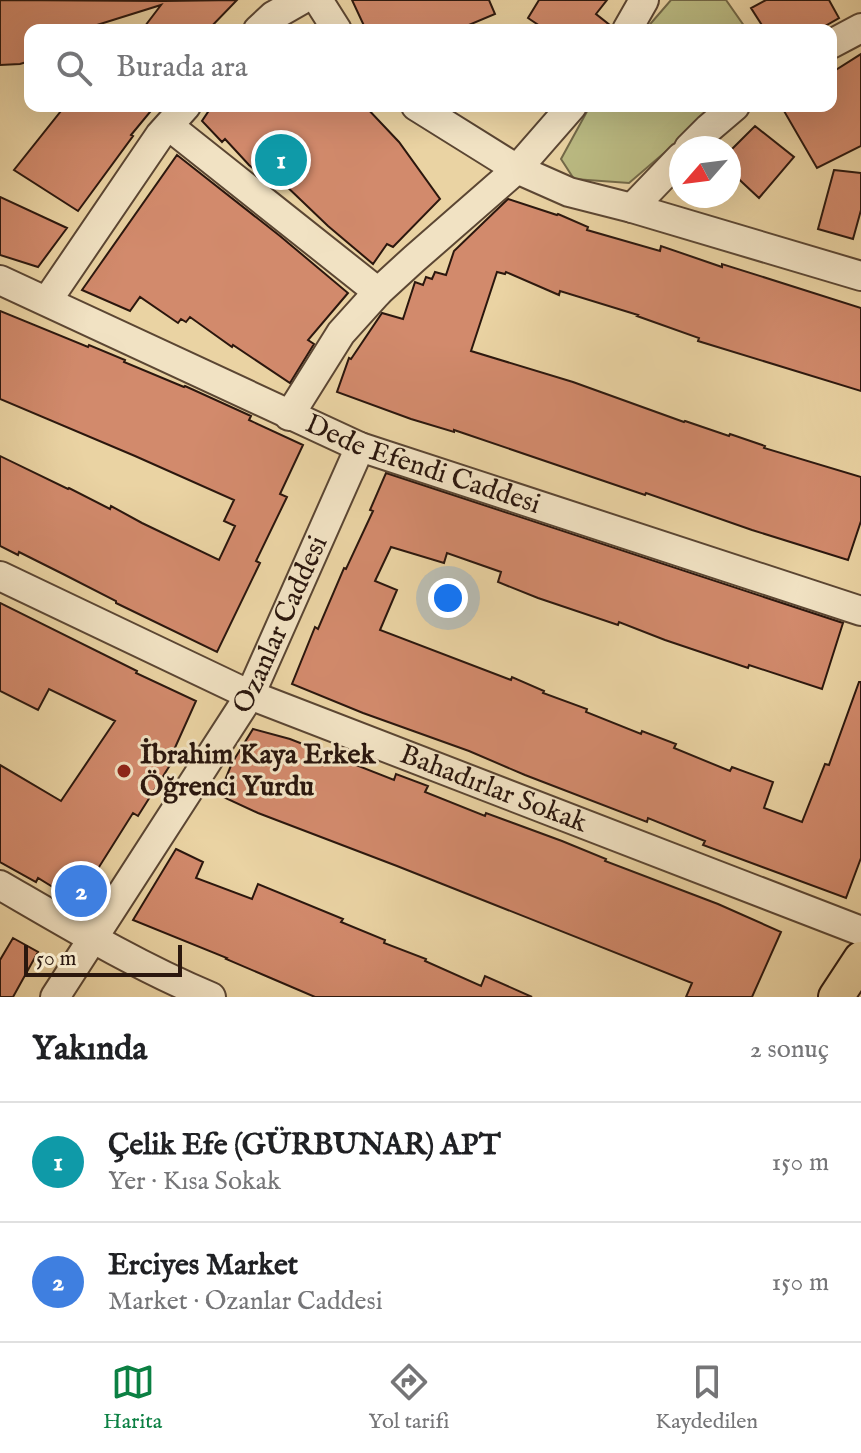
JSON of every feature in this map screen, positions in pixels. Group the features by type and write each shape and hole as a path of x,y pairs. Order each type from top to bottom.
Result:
{"main road":[{"path":"836,997 861,959"}],"street":[{"path":"264,24 301,0"},
{"path":"318,0 333,24"},
{"path":"630,24 644,0"},
{"path":"837,41 861,28"},
{"path":"426,112 517,169 569,192 861,276"},
{"path":"289,416 341,333 378,292 517,169 567,112"},
{"path":"701,136 728,112"},
{"path":"47,301 160,135 177,116 378,292"},
{"path":"632,208 669,169"},
{"name":"Dede Efendi Caddesi","path":"0,280 360,447 861,611"},
{"name":"Ozanlar Caddesi","path":"55,997 250,695 360,447"},
{"name":"Bahadırlar Sokak","path":"0,576 250,695 861,931"},
{"path":"0,885 93,939 211,997"}],"green space":[{"path":"671,0 726,0 743,24 650,24"},
{"path":"587,112 712,112 684,136 669,136 669,149 629,183 574,179 561,159"}],"building":[{"path":"0,0 237,0 214,24 147,24 161,5 100,24 24,24 24,63 0,65"},
{"path":"352,0 489,0 495,14 471,24 363,24"},
{"path":"539,0 607,0 596,14 608,24 537,24 528,18"},
{"path":"766,0 829,0 839,18 828,24 761,24 751,8"},
{"path":"861,54 861,146 817,168 785,112 837,112 837,69"},
{"path":"60,112 150,112 78,211 14,170"},
{"path":"208,112 371,112 399,142 440,199 393,247 387,244 373,264 281,181 276,187 202,121"},
{"path":"755,126 794,157 759,198 741,181 741,140"},
{"path":"177,155 348,293 308,340 314,344 290,383 190,317 186,322 181,319 178,323 140,297 130,311 82,290"},
{"path":"834,170 861,173 861,210 853,239 818,229"},
{"path":"0,197 67,228 38,267 0,255"},
{"path":"508,199 558,214 588,227 587,230 660,251 661,246 861,308 861,391 698,341 699,338 638,315 560,291 559,295 506,272 497,272 471,351 861,477 861,521 848,560 454,430 411,419 337,392 349,358 382,313 403,319 415,282 423,285 426,277 432,279 435,272 446,275 454,251"},
{"path":"0,311 185,386 251,416 249,420 303,445 280,494 287,497 256,561 260,563 217,652 19,552 18,555 0,546 0,456 110,509 111,506 219,560 235,526 224,521 234,500 0,399"},
{"path":"386,473 843,623 822,689 749,665 748,668 619,622 618,625 538,598 498,582 501,572 447,553 444,563 391,547 375,581 397,590 380,630 511,680 512,677 543,693 587,709 586,712 676,744 674,748 730,771 732,767 773,782 764,808 802,822 825,764 829,765 861,682 861,858 846,898 703,845 705,841 648,818 647,822 292,684 315,627 318,629 373,511 370,510"},
{"path":"0,603 196,701 169,761 172,762 138,816 133,813 77,902 38,878 36,882 0,862 0,765 61,801 115,721 49,689 38,710 0,691"},
{"path":"253,729 290,739 394,780 396,774 428,786 425,792 562,841 781,932 752,997 686,997 692,983 219,795 232,763"},
{"path":"176,849 203,862 196,878 252,899 258,884 343,919 341,922 385,940 384,943 481,986 485,976 532,997 315,997 133,920"},
{"path":"13,938 38,952 13,997 0,997 0,960"}],"place":[{"name":"Çelik Efe (GÜRBUNAR) APT","path":"281,160"},
{"name":"İbrahim Kaya Erkek Öğrenci Yurdu","path":"124,771"},
{"name":"Erciyes Market","path":"81,891"}]}
